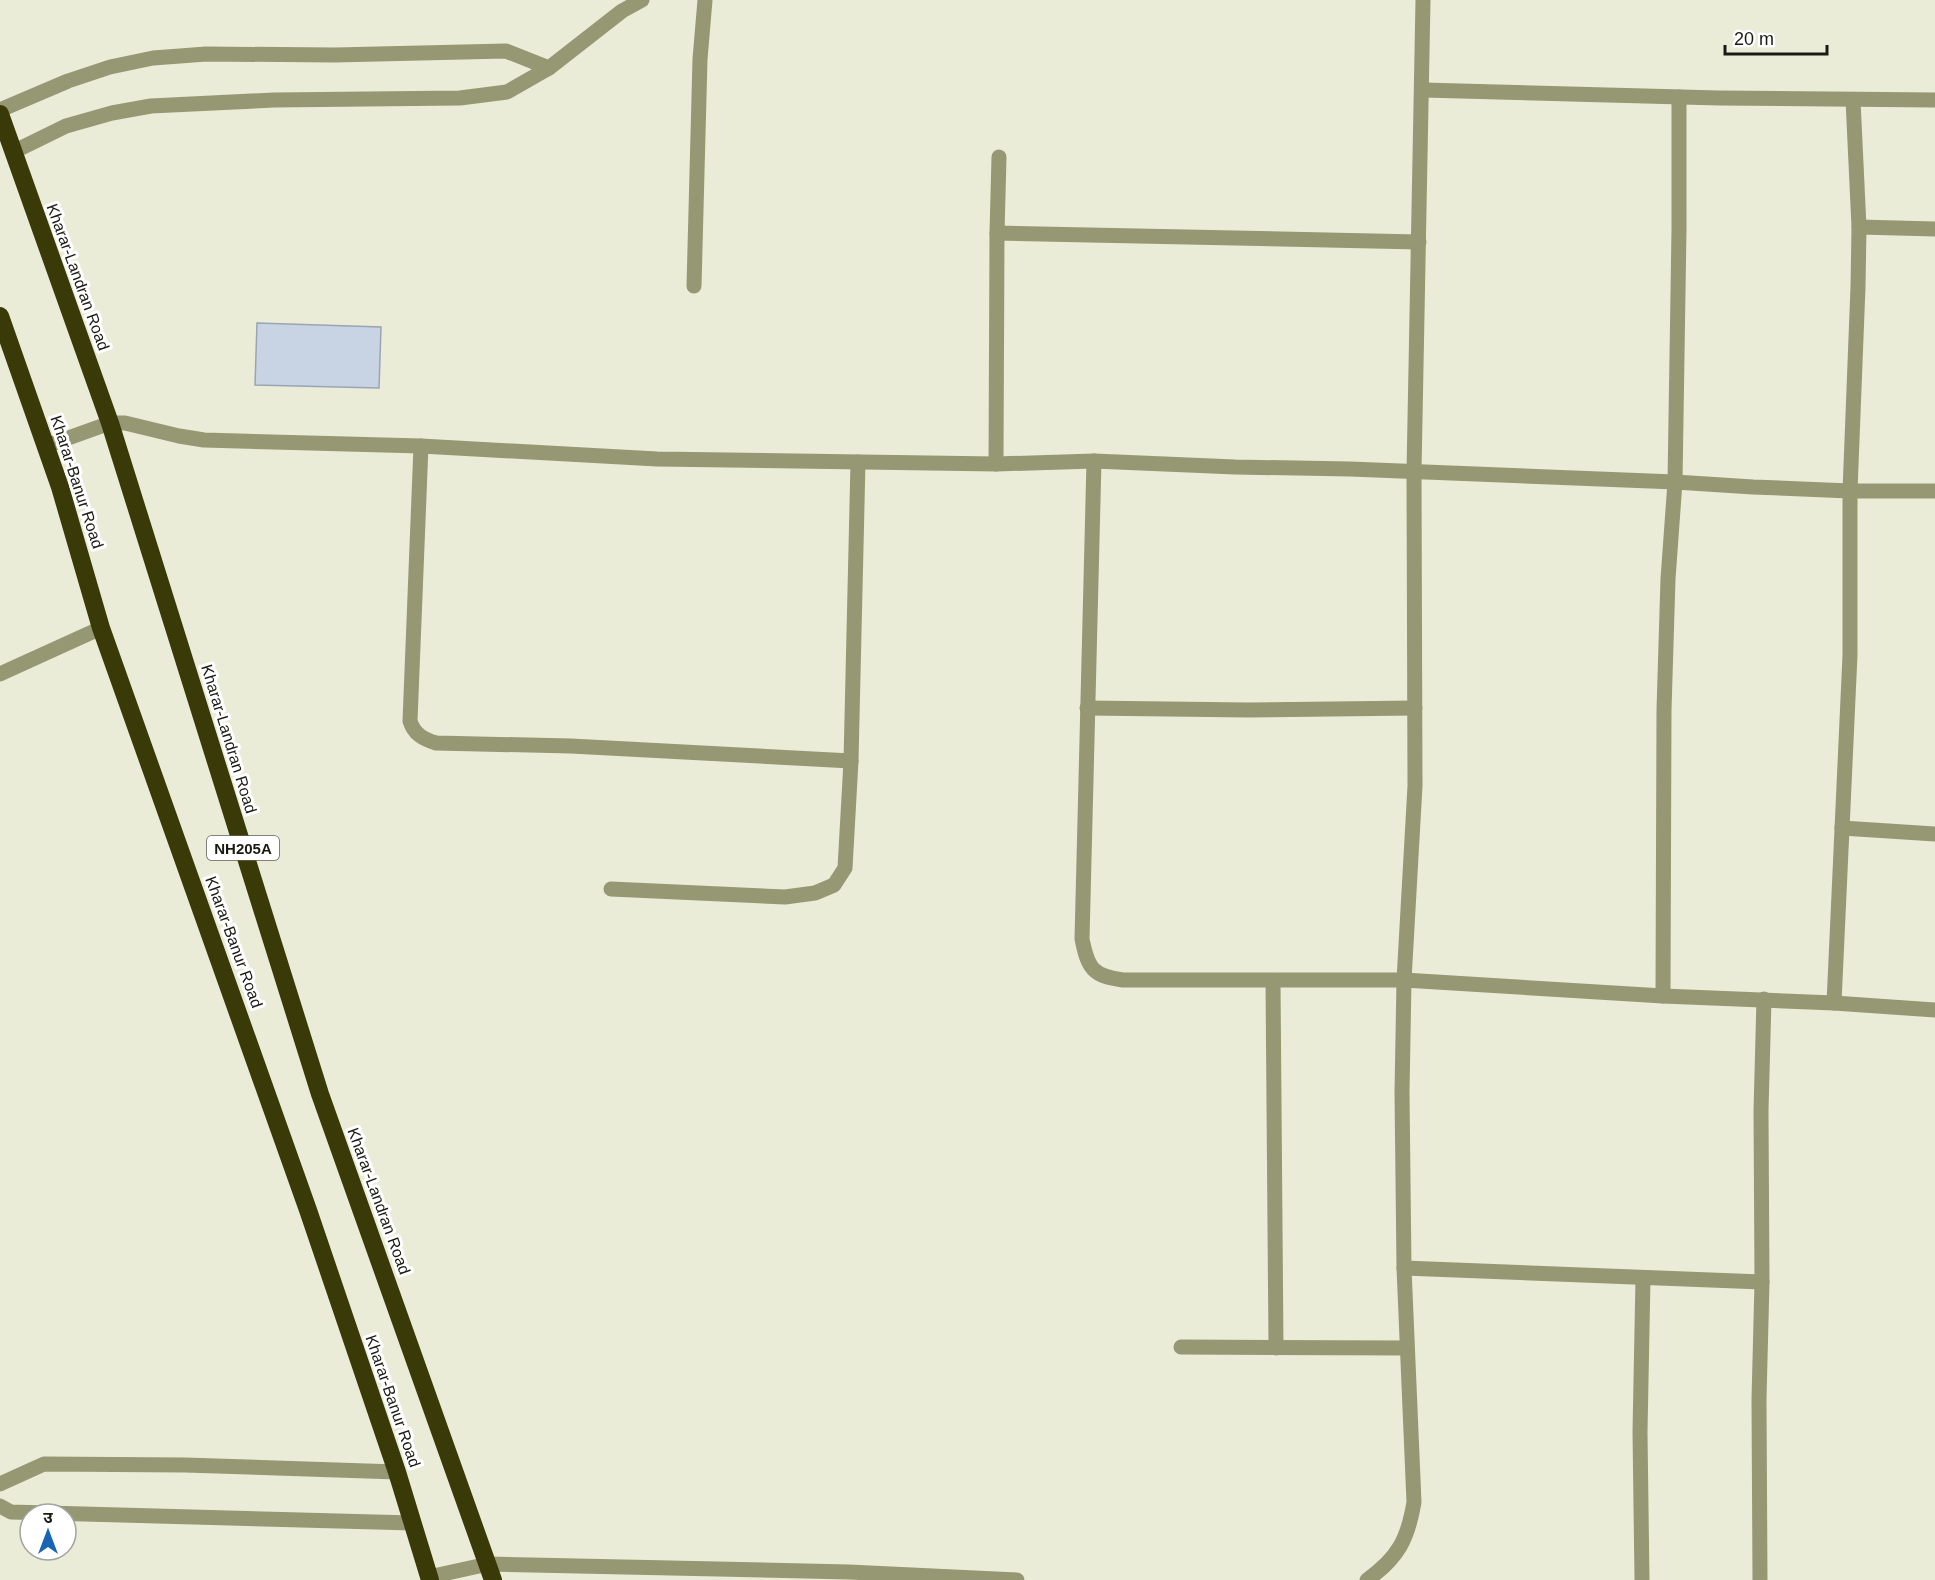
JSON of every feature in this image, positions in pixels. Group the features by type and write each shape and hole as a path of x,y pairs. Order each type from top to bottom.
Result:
{"highway":[{"name":"Kharar-Landran Road","path":"0,112 110,423 320,1094 490,1572"},
{"name":"Kharar-Banur Road","path":"0,316 60,487 102,628 308,1210 397,1472 429,1579"}],"street":[{"path":"13,152 66,126 112,113 151,106 274,100 460,98 507,92 549,68 622,11 642,0"},
{"path":"694,286 700,59 705,0"},
{"path":"1367,1580 1381,1570 1399,1548 1410,1528 1414,1502 1404,1268 1402,1092 1404,980 1415,786 1414,471 1423,0"},
{"path":"0,112 68,81 110,67 153,58 207,54 346,55 506,51 549,68"},
{"path":"1423,90 1679,97 1935,100"},
{"path":"1662,996 1664,710 1668,579 1675,482 1679,97"},
{"path":"1834,1003 1851,655 1850,491 1859,227 1853,100"},
{"path":"996,464 999,157"},
{"path":"1859,227 1935,229"},
{"path":"998,233 1419,242"},
{"path":"46,446 110,423 125,423 204,440 421,446 657,459 996,464 1094,461 1414,471 1850,491 1935,491"},
{"path":"421,446 410,721 418,735 436,743 571,746 850,761"},
{"path":"1094,461 1082,939 1086,959 1095,971 1108,978 1124,980 1404,980 1935,1010"},
{"path":"611,889 785,897 815,893 834,885 845,868 858,462"},
{"path":"0,674 102,628"},
{"path":"1087,708 1248,710 1415,708"},
{"path":"1842,828 1935,834"},
{"path":"1273,981 1276,1348"},
{"path":"1760,1580 1759,1399 1764,999"},
{"path":"1404,1268 1762,1282"},
{"path":"1642,1580 1640,1432 1643,1278"},
{"path":"1181,1347 1407,1348"},
{"path":"0,1484 44,1464 186,1465 397,1472"},
{"path":"0,1506 11,1512 412,1523"},
{"path":"429,1579 490,1572 849,1572 1017,1580"}],"building":[{"path":"257,323 381,327 379,388 255,385"}]}
